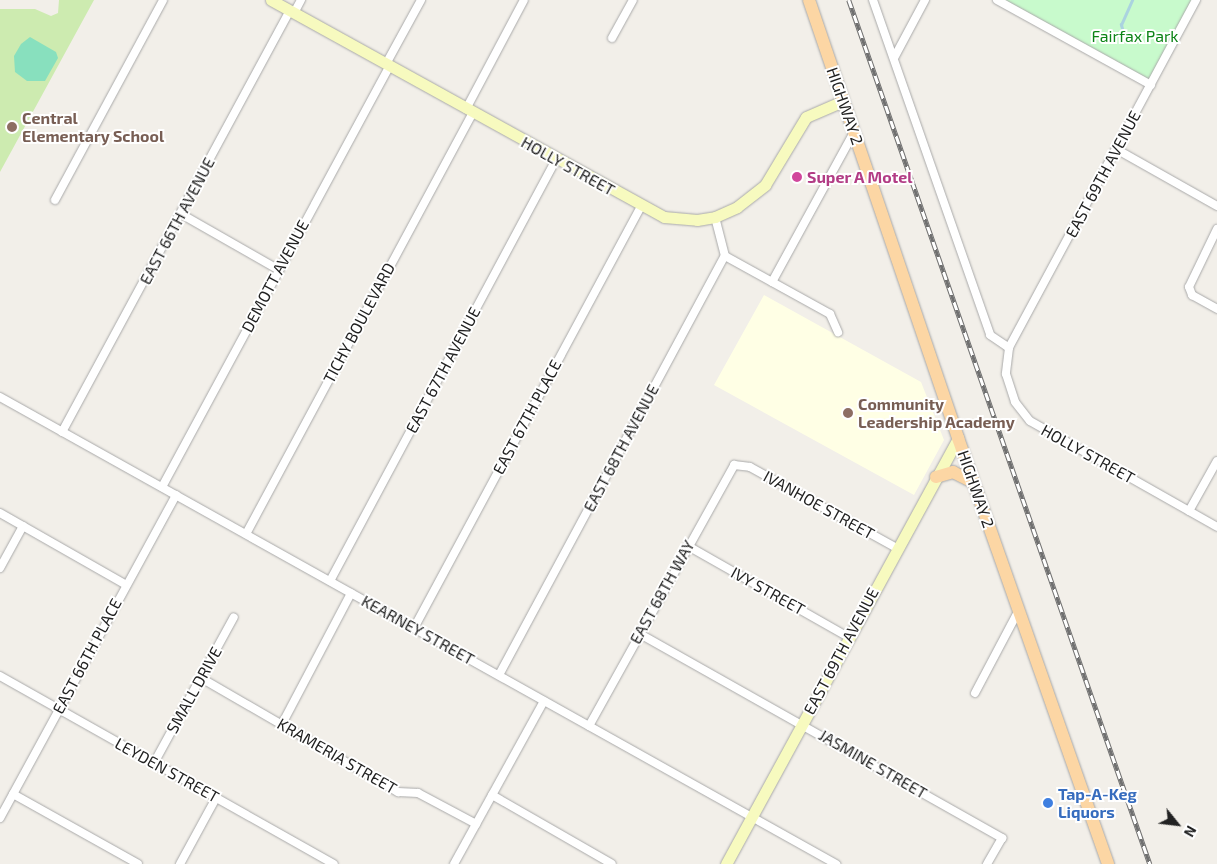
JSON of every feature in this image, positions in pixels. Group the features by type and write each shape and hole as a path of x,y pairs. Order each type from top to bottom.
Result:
{"main road":[{"name":"HIGHWAY 2","path":"809,0 973,482 1108,864"},
{"path":"936,477 952,472 973,482"}],"street":[{"path":"55,200 163,0"},
{"name":"HOLLY STREET","path":"271,0 641,206 669,218 715,218 738,207 765,185 806,118 843,101"},
{"name":"EAST 66TH AVENUE","path":"62,432 292,12 302,0"},
{"path":"388,65 421,0"},
{"path":"469,111 524,0"},
{"path":"612,38 633,0"},
{"path":"873,0 990,335 1009,348"},
{"path":"894,58 925,0"},
{"path":"997,0 1151,85"},
{"name":"EAST 69TH AVENUE","path":"1009,348 1196,0"},
{"name":"DEMOTT AVENUE","path":"162,487 388,65"},
{"name":"TICHY BOULEVARD","path":"246,534 469,111"},
{"path":"772,282 854,132"},
{"path":"1116,149 1217,206"},
{"name":"EAST 67TH AVENUE","path":"330,581 556,159"},
{"name":"EAST 67TH PLACE","path":"414,628 641,206"},
{"path":"181,214 279,270"},
{"path":"715,218 725,256 830,314 838,332"},
{"path":"1217,229 1189,287 1192,295 1217,309"},
{"name":"EAST 68TH AVENUE","path":"498,676 725,256"},
{"name":"HOLLY STREET","path":"1009,348 1006,368 1009,386 1030,421 1217,527"},
{"name":"KEARNEY STREET","path":"0,397 836,864"},
{"name":"EAST 69TH AVENUE","path":"726,864 958,438"},
{"path":"1189,511 1217,461"},
{"name":"EAST 68TH WAY","path":"589,726 731,467 740,464"},
{"name":"IVANHOE STREET","path":"740,464 897,548"},
{"name":"EAST 66TH PLACE","path":"0,818 176,495"},
{"path":"0,513 126,585"},
{"path":"0,568 23,526"},
{"name":"IVY STREET","path":"688,546 848,637"},
{"path":"282,724 351,593"},
{"path":"975,693 1019,610"},
{"name":"SMALL DRIVE","path":"154,763 234,617"},
{"name":"JASMINE STREET","path":"640,634 1002,838 987,864"},
{"name":"LEYDEN STREET","path":"0,676 334,864"},
{"name":"KRAMERIA STREET","path":"201,678 398,792 418,793 476,824"},
{"path":"454,864 544,701"},
{"path":"13,794 138,864"},
{"path":"492,796 612,864"},
{"path":"180,864 216,798"}],"shaded area":[{"name":"Community Leadership Academy","path":"764,295 921,382 944,440 914,495 714,385"}],"green space":[{"name":"Central Elementary School","path":"59,0 94,0 0,172 0,9 35,9 51,16 58,13"},
{"name":"Fairfax Park","path":"997,0 1196,0 1151,85"},
{"path":"30,37 56,52 58,58 45,81 27,81 15,72 14,56 21,44"}],"waterway":[{"path":"1125,39 1121,25 1132,0"}],"railway":[{"path":"849,0 1150,864"}],"place":[{"name":"Central Elementary School","path":"12,127"},
{"name":"Super A Motel","path":"797,177"},
{"name":"Community Leadership Academy","path":"848,413"},
{"name":"Tap-A-Keg Liquors","path":"1048,803"}]}
